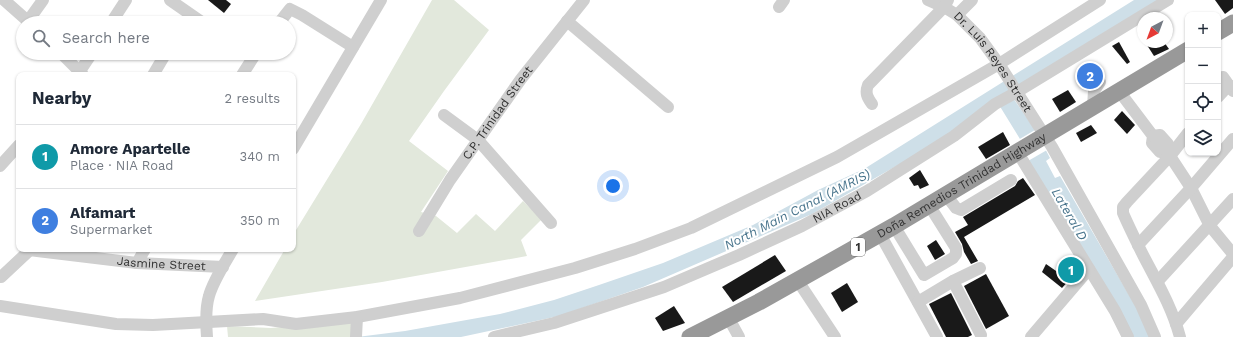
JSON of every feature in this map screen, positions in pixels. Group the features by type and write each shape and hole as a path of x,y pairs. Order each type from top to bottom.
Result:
{"highway":[{"name":"Doña Remedios Trinidad Highway","path":"690,337 798,281 887,230 1185,52"}],"street":[{"path":"4,0 22,16"},
{"path":"33,16 43,0"},
{"path":"116,16 126,0"},
{"path":"170,0 184,16"},
{"path":"296,144 381,0"},
{"name":"C.P. Trinidad Street","path":"419,232 450,180 521,79 584,0"},
{"name":"Dr. Luis Reyes Street","path":"928,0 946,3 980,38 999,64 1043,138"},
{"path":"957,15 972,0"},
{"path":"0,306 116,324 153,325 263,320 296,324 357,317 460,298 575,268 635,250 691,228 837,157 999,64 1100,0"},
{"name":"NIA Road","path":"494,337 554,323 664,286 739,255 802,226 879,184 954,136 1014,88 1168,0"},
{"path":"872,104 867,96 866,91 868,85 946,3"},
{"path":"284,16 290,9 353,47"},
{"path":"567,21 668,107"},
{"path":"68,60 80,72"},
{"path":"83,72 89,60"},
{"path":"155,72 162,60"},
{"path":"243,72 249,60"},
{"path":"1093,107 1094,92 1100,82"},
{"path":"1221,93 1228,84"},
{"path":"1119,91 1153,136 1152,143 1160,152 1168,154 1191,188 1210,226 1233,256 1176,324"},
{"path":"444,115 478,140 551,223"},
{"path":"1180,337 1158,281 1138,245 1123,213 1123,207 1185,136"},
{"path":"1043,138 1141,306 1155,337"},
{"path":"1138,245 1191,188 1233,139"},
{"path":"0,166 16,148"},
{"path":"1020,151 1115,311 1128,337"},
{"path":"946,195 956,208 961,210 1011,180"},
{"path":"1158,281 1210,226 1233,199"},
{"path":"887,230 924,275 953,258 956,254 956,248 929,205"},
{"path":"887,230 918,302 938,337"},
{"path":"1,277 28,252"},
{"name":"Jasmine Street","path":"46,252 137,263 223,267"},
{"path":"137,263 143,252"},
{"path":"207,337 206,322 209,296 231,252"},
{"path":"918,302 980,268"},
{"path":"1031,337 1090,270"},
{"path":"798,281 835,337"},
{"path":"953,282 981,335"},
{"path":"356,336 357,317"},
{"path":"728,317 739,337"}],"shaded area":[{"path":"432,0 454,0 489,30 409,141 448,171 421,212 436,216 457,233 476,214 495,231 523,201 542,219 521,240 527,256 382,282 255,301 283,252 296,252 296,230 361,124"},
{"path":"352,321 352,337 228,337 227,326 271,328"}],"water":[{"name":"North Main Canal (AMRIS)","path":"1134,0 1159,0 1140,12 1137,12 1137,14 1011,95 1035,130 1050,158 1046,161 1055,178 1060,176 1136,307 1150,337 1132,337 1032,168 1023,144 996,100 935,144 812,214 643,287 559,316 461,337 357,337 405,331 500,314 554,300 663,263 753,225 818,190 864,169"}],"pier":[{"path":"1035,130 1047,150 1028,161 1018,140"}],"building":[{"path":"208,0 226,0 231,4 224,13"},
{"path":"1215,0 1233,0 1233,8 1225,14"},
{"path":"1119,42 1130,62 1127,64 1112,46"},
{"path":"1149,48 1169,49 1154,56"},
{"path":"1096,63 1102,75 1096,75 1088,86 1084,88 1077,73"},
{"path":"1068,90 1076,102 1060,112 1052,99"},
{"path":"1122,111 1135,125 1127,134 1114,120"},
{"path":"1091,125 1097,133 1081,142 1076,133"},
{"path":"1003,132 1010,145 986,159 978,147"},
{"path":"920,170 929,185 920,189 918,185 914,186 909,178"},
{"path":"1023,178 1035,195 964,237 978,261 971,264 955,232 968,225 963,217 1015,186 1018,181"},
{"path":"936,240 945,254 935,260 927,246"},
{"path":"775,255 786,271 733,302 722,287"},
{"path":"1072,256 1080,268 1062,288 1042,272 1046,264 1059,273"},
{"path":"986,274 1009,316 986,329 964,286"},
{"path":"847,283 858,302 842,312 831,293"},
{"path":"951,293 972,335 968,337 946,337 929,304"},
{"path":"674,306 685,323 663,331 655,318"}],"place":[{"name":"Alfamart","path":"1090,76"},
{"name":"Amore Apartelle","path":"1071,270"}],"water label":[{"name":"Lateral D","path":"1070,214"}]}
